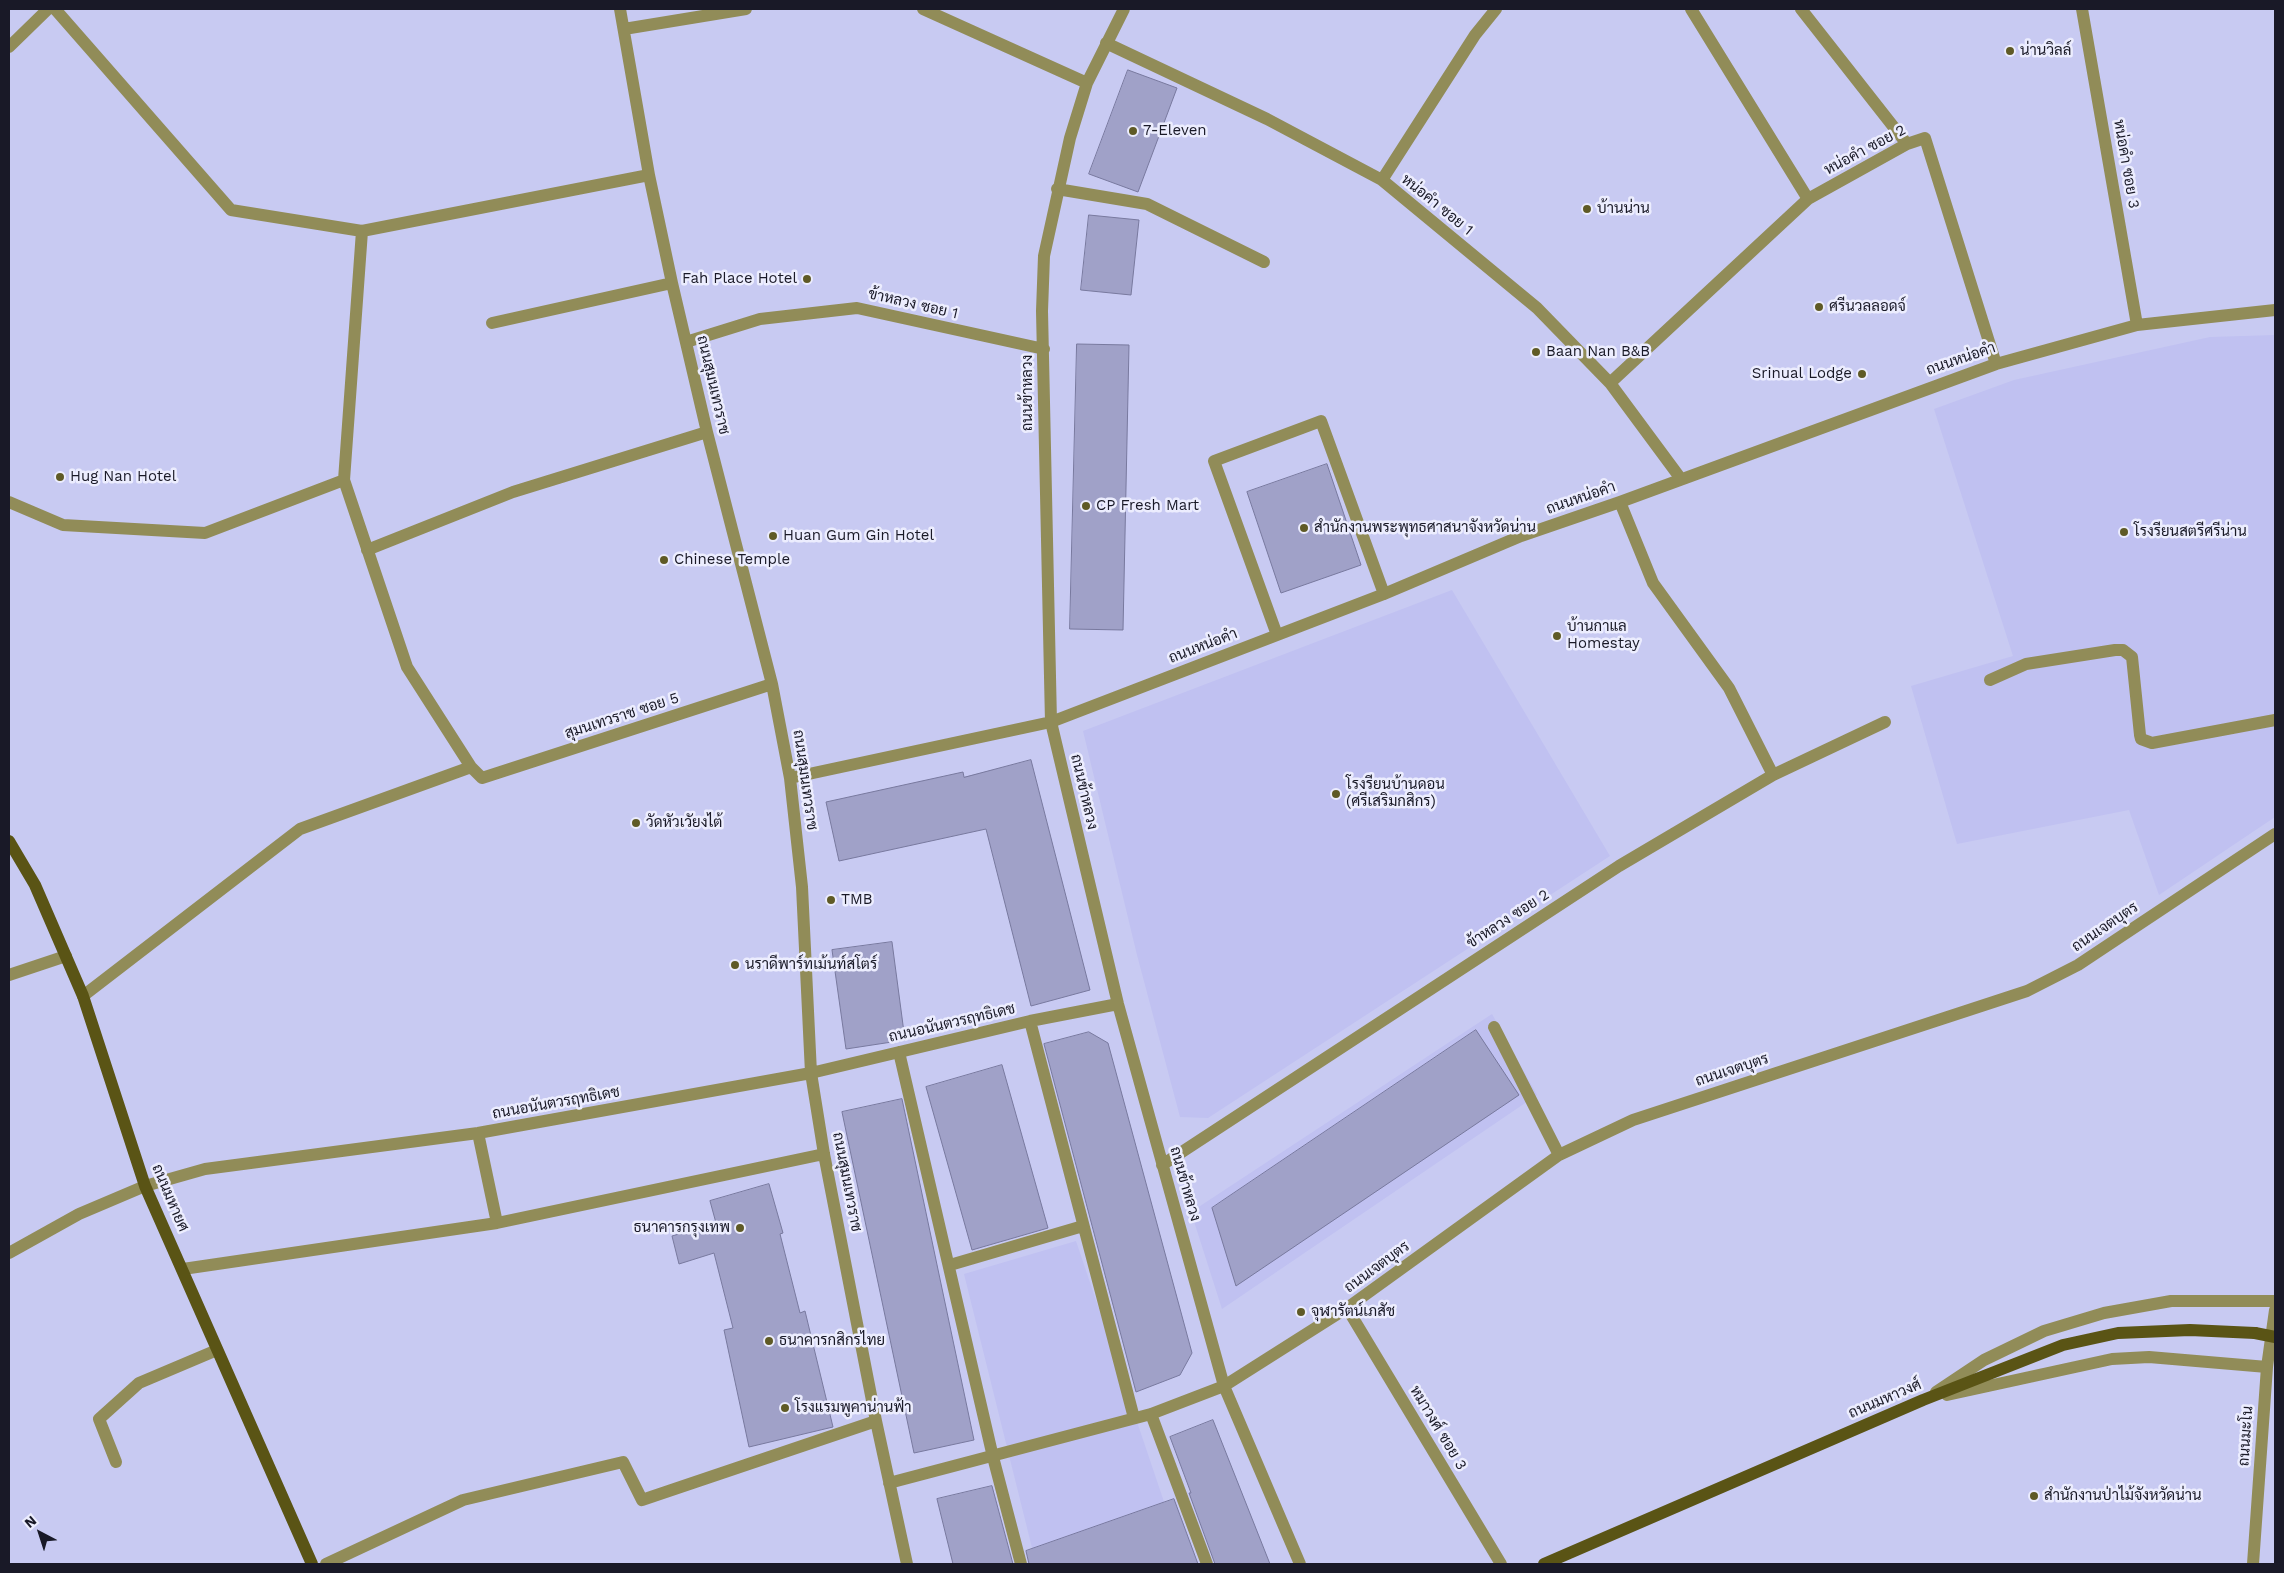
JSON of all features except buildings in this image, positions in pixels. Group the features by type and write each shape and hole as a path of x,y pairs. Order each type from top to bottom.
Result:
{"main road":[{"name":"ถนนมหายศ","path":"9,841 35,885 83,996 146,1186 312,1564"},
{"name":"ถนนมหาวงศ์","path":"1544,1564 1923,1400 2063,1346 2118,1333 2190,1330 2255,1333 2275,1337"}],"street":[{"path":"9,47 48,9"},
{"path":"55,9 231,210 362,231 649,175"},
{"name":"ถนนสุมนเทวราช","path":"620,9 649,175 672,284 707,432 772,684 790,778 802,887 811,1073 824,1154 876,1421 907,1564"},
{"path":"624,29 746,9"},
{"path":"923,9 1087,83"},
{"name":"ถนนข้าหลวง","path":"1124,9 1087,83 1057,189 1044,256 1042,310 1051,722 1118,1004 1224,1386 1300,1564"},
{"path":"1382,180 1474,35 1496,9"},
{"path":"1691,9 1808,199"},
{"path":"1801,9 1907,144"},
{"name":"หน่อคำ ซอย 3","path":"2082,9 2137,325"},
{"name":"หน่อคำ ซอย 1","path":"1106,43 1267,119 1382,180 1537,308 1610,384 1681,479"},
{"name":"หน่อคำ ซอย 2","path":"1610,384 1808,199 1907,144 1925,138 1996,364"},
{"path":"1057,189 1147,204 1264,262"},
{"path":"83,996 300,829 472,767 407,666 344,480 362,231"},
{"path":"492,323 672,284"},
{"name":"ข้าหลวง ซอย 1","path":"686,342 760,319 857,308 1044,350"},
{"name":"ถนนหน่อคำ","path":"790,778 1051,722 1384,594 1521,536 1620,502 1996,364 2137,325 2275,310"},
{"path":"1277,635 1214,461 1321,421 1384,594"},
{"path":"368,550 513,492 707,432"},
{"path":"9,502 63,525 205,534 344,480"},
{"path":"1620,502 1653,583 1729,688 1773,775"},
{"path":"1990,680 2026,664 2123,650 2132,657 2140,735 2145,742 2161,742 2275,720"},
{"name":"สุมนเทวราช ซอย 5","path":"472,767 482,778 772,684"},
{"name":"ข้าหลวง ซอย 2","path":"1162,1164 1619,866 1773,775 1885,722"},
{"name":"ถนนเจตบุตร","path":"889,1483 1151,1414 1224,1386 1347,1308 1559,1155 1633,1120 2027,991 2078,965 2275,834"},
{"path":"9,975 66,956"},
{"name":"ถนนอนันตวรฤทธิเดช","path":"9,1253 79,1214 146,1186 205,1169 478,1133 811,1073 1030,1021 1118,1004"},
{"path":"1030,1021 1134,1418"},
{"path":"1494,1027 1559,1155"},
{"path":"899,1052 950,1265 993,1457 1021,1564"},
{"path":"478,1133 497,1223"},
{"path":"182,1269 497,1223 824,1154"},
{"path":"950,1265 1083,1226"},
{"path":"1923,1400 1984,1360 2044,1331 2104,1313 2170,1301 2275,1301"},
{"name":"หมาวงศ์ ซอย 3","path":"1347,1308 1501,1564"},
{"name":"ถนนมะโน","path":"2253,1564 2267,1367 2275,1310"},
{"path":"116,1462 100,1420 139,1383 217,1350"},
{"path":"1923,1400 2112,1360 2149,1357 2267,1367"},
{"path":"1151,1414 1207,1564"},
{"path":"326,1564 463,1500 623,1462 642,1500 876,1421"}],"shaded area":[{"name":"โรงรียนสตรีศรีน่าน","path":"2275,335 2275,817 2159,895 2129,810 1957,844 1911,686 2013,656 1934,409 2014,380 2210,337"},
{"name":"โรงรียนบ้านดอน (ศรีเสริมกสิกร)","path":"1452,590 1610,856 1208,1118 1180,1117 1137,955 1083,731"},
{"path":"1492,1014 1537,1095 1222,1309 1191,1212"},
{"path":"1076,1241 1185,1564 1036,1564 964,1274"}],"place":[{"name":"น่านวิลล์","path":"2010,51"},
{"name":"7-Eleven","path":"1133,131"},
{"name":"บ้านน่าน","path":"1587,209"},
{"name":"Fah Place Hotel","path":"807,279"},
{"name":"ศรีนวลลอดจ์","path":"1819,307"},
{"name":"Baan Nan B&B","path":"1536,352"},
{"name":"Srinual Lodge","path":"1862,374"},
{"name":"Hug Nan Hotel","path":"60,477"},
{"name":"CP Fresh Mart","path":"1086,506"},
{"name":"สำนักงานพระพุทธศาสนาจังหวัดน่าน","path":"1304,528"},
{"name":"โรงรียนสตรีศรีน่าน","path":"2124,532"},
{"name":"Huan Gum Gin Hotel","path":"773,536"},
{"name":"Chinese Temple","path":"664,560"},
{"name":"บ้านกาแล Homestay","path":"1557,636"},
{"name":"โรงรียนบ้านดอน (ศรีเสริมกสิกร)","path":"1336,794"},
{"name":"วัดหัวเวัยงไต้","path":"636,823"},
{"name":"TMB","path":"831,900"},
{"name":"นราดีพาร์ทเม้นท์สโตร์","path":"735,965"},
{"name":"ธนาคารกรุงเทพ","path":"740,1228"},
{"name":"จุฬารัตน์เภสัช","path":"1301,1312"},
{"name":"ธนาคารกสิกรไทย","path":"769,1341"},
{"name":"โรงแรมพูคาน่านฟ้า","path":"785,1408"},
{"name":"สำนักงานป่าไม้จังหวัดน่าน","path":"2034,1496"}]}
